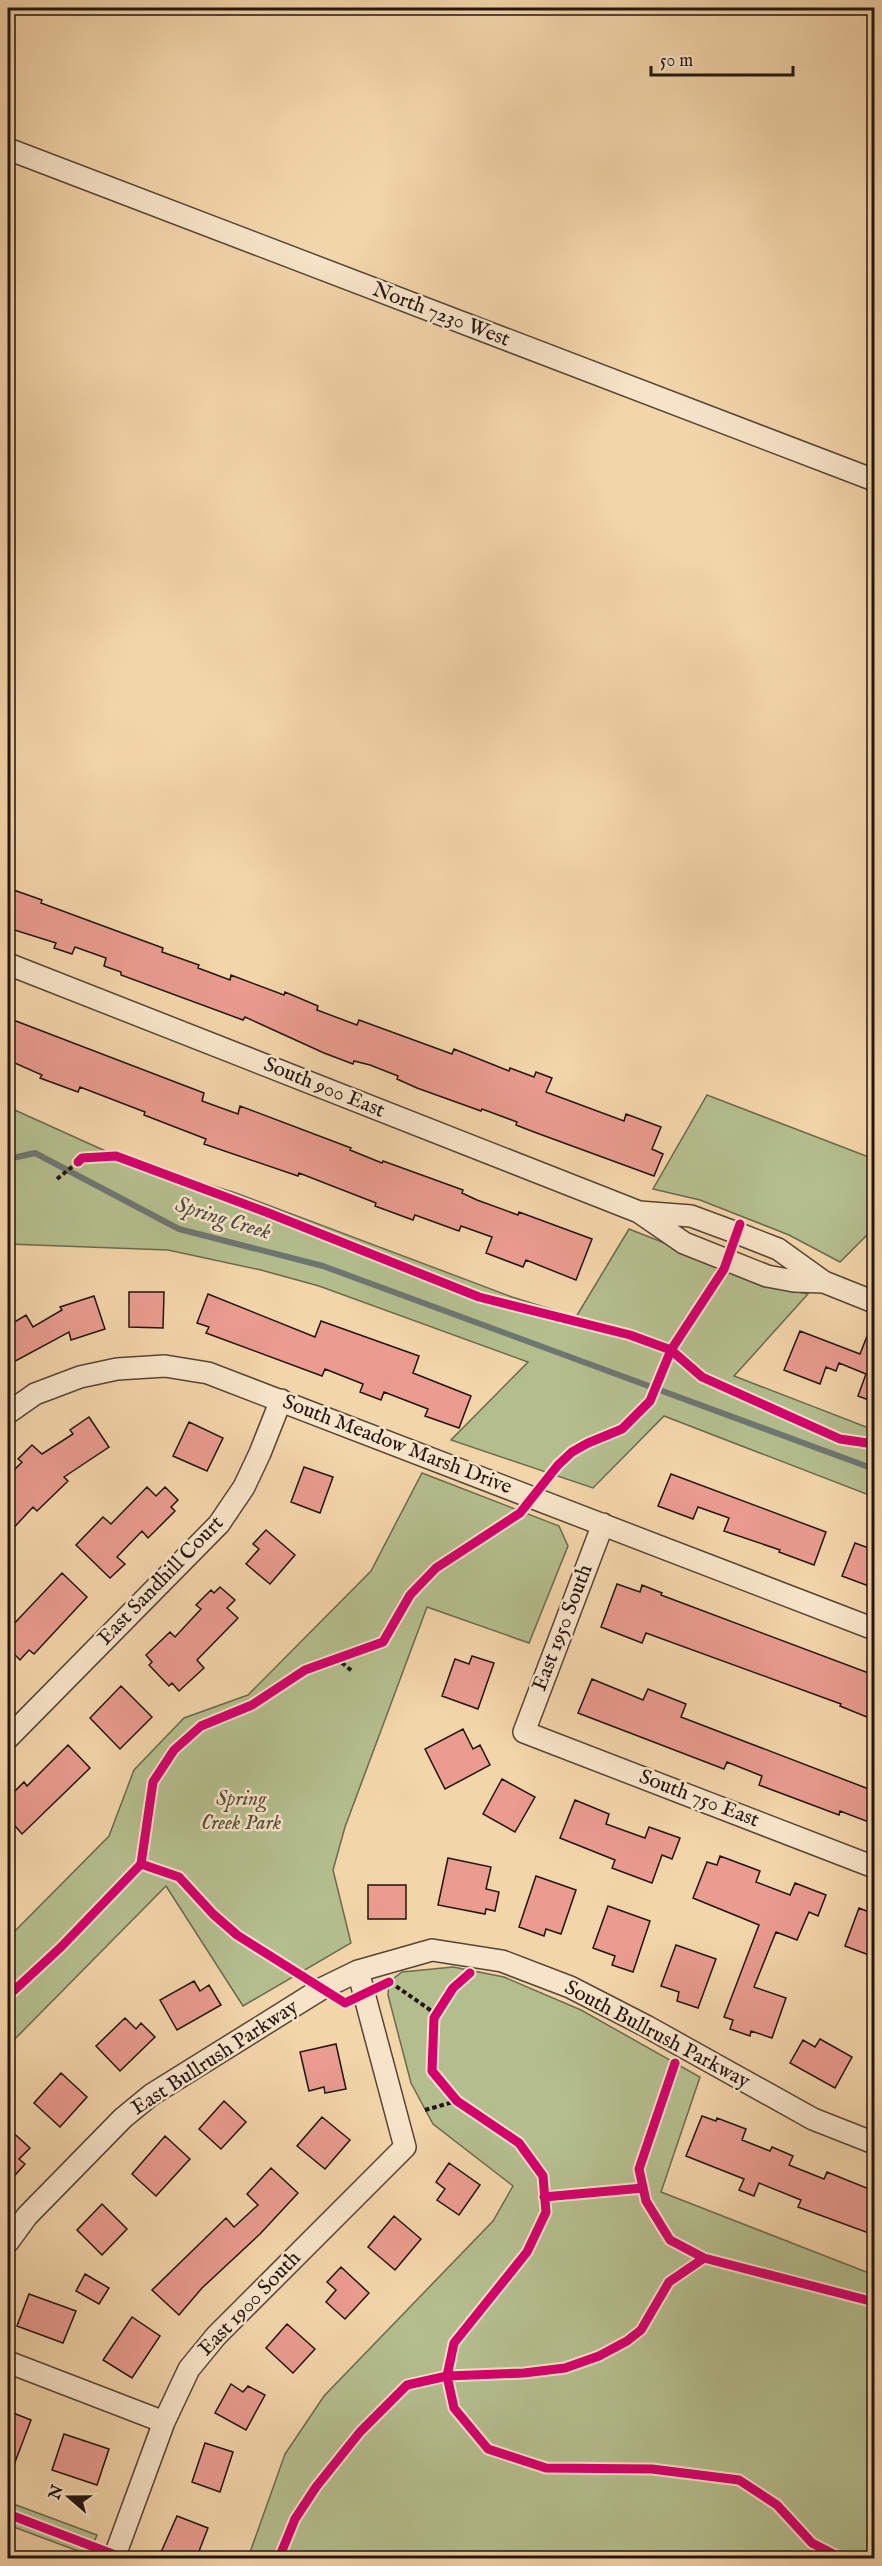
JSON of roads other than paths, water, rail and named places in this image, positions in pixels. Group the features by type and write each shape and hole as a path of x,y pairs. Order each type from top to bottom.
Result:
{"street":[{"name":"North 7230 West","path":"8,149 874,480"},
{"name":"South 900 East","path":"8,964 639,1212 684,1243 767,1276 794,1281 824,1282"},
{"name":"South 900 East","path":"639,1212 691,1216 737,1233 778,1249 824,1282 874,1302"},
{"name":"South Meadow Marsh Drive","path":"8,1413 35,1394 80,1377 117,1369 165,1366 208,1373 874,1629"},
{"name":"East Sandhill Court","path":"8,1738 219,1524 244,1487 261,1453 281,1400"},
{"name":"East 1950 South","path":"524,1732 603,1524"},
{"name":"South 750 East","path":"524,1732 874,1867"},
{"name":"East Bullrush Parkway","path":"8,2242 27,2217 123,2118 151,2094 321,1989 358,1971 432,1950"},
{"name":"South Bullrush Parkway","path":"432,1950 502,1961 570,1987 646,2026 813,2119 874,2143"},
{"name":"East 1900 South","path":"114,2559 164,2422 189,2369 216,2336 405,2147 358,1971"},
{"path":"8,2362 164,2422"}],"waterway":[{"name":"Spring Creek","path":"8,1159 35,1153 179,1229 323,1266 874,1469"}],"park label":[{"name":"Spring Creek Park","path":"241,1811"}]}
